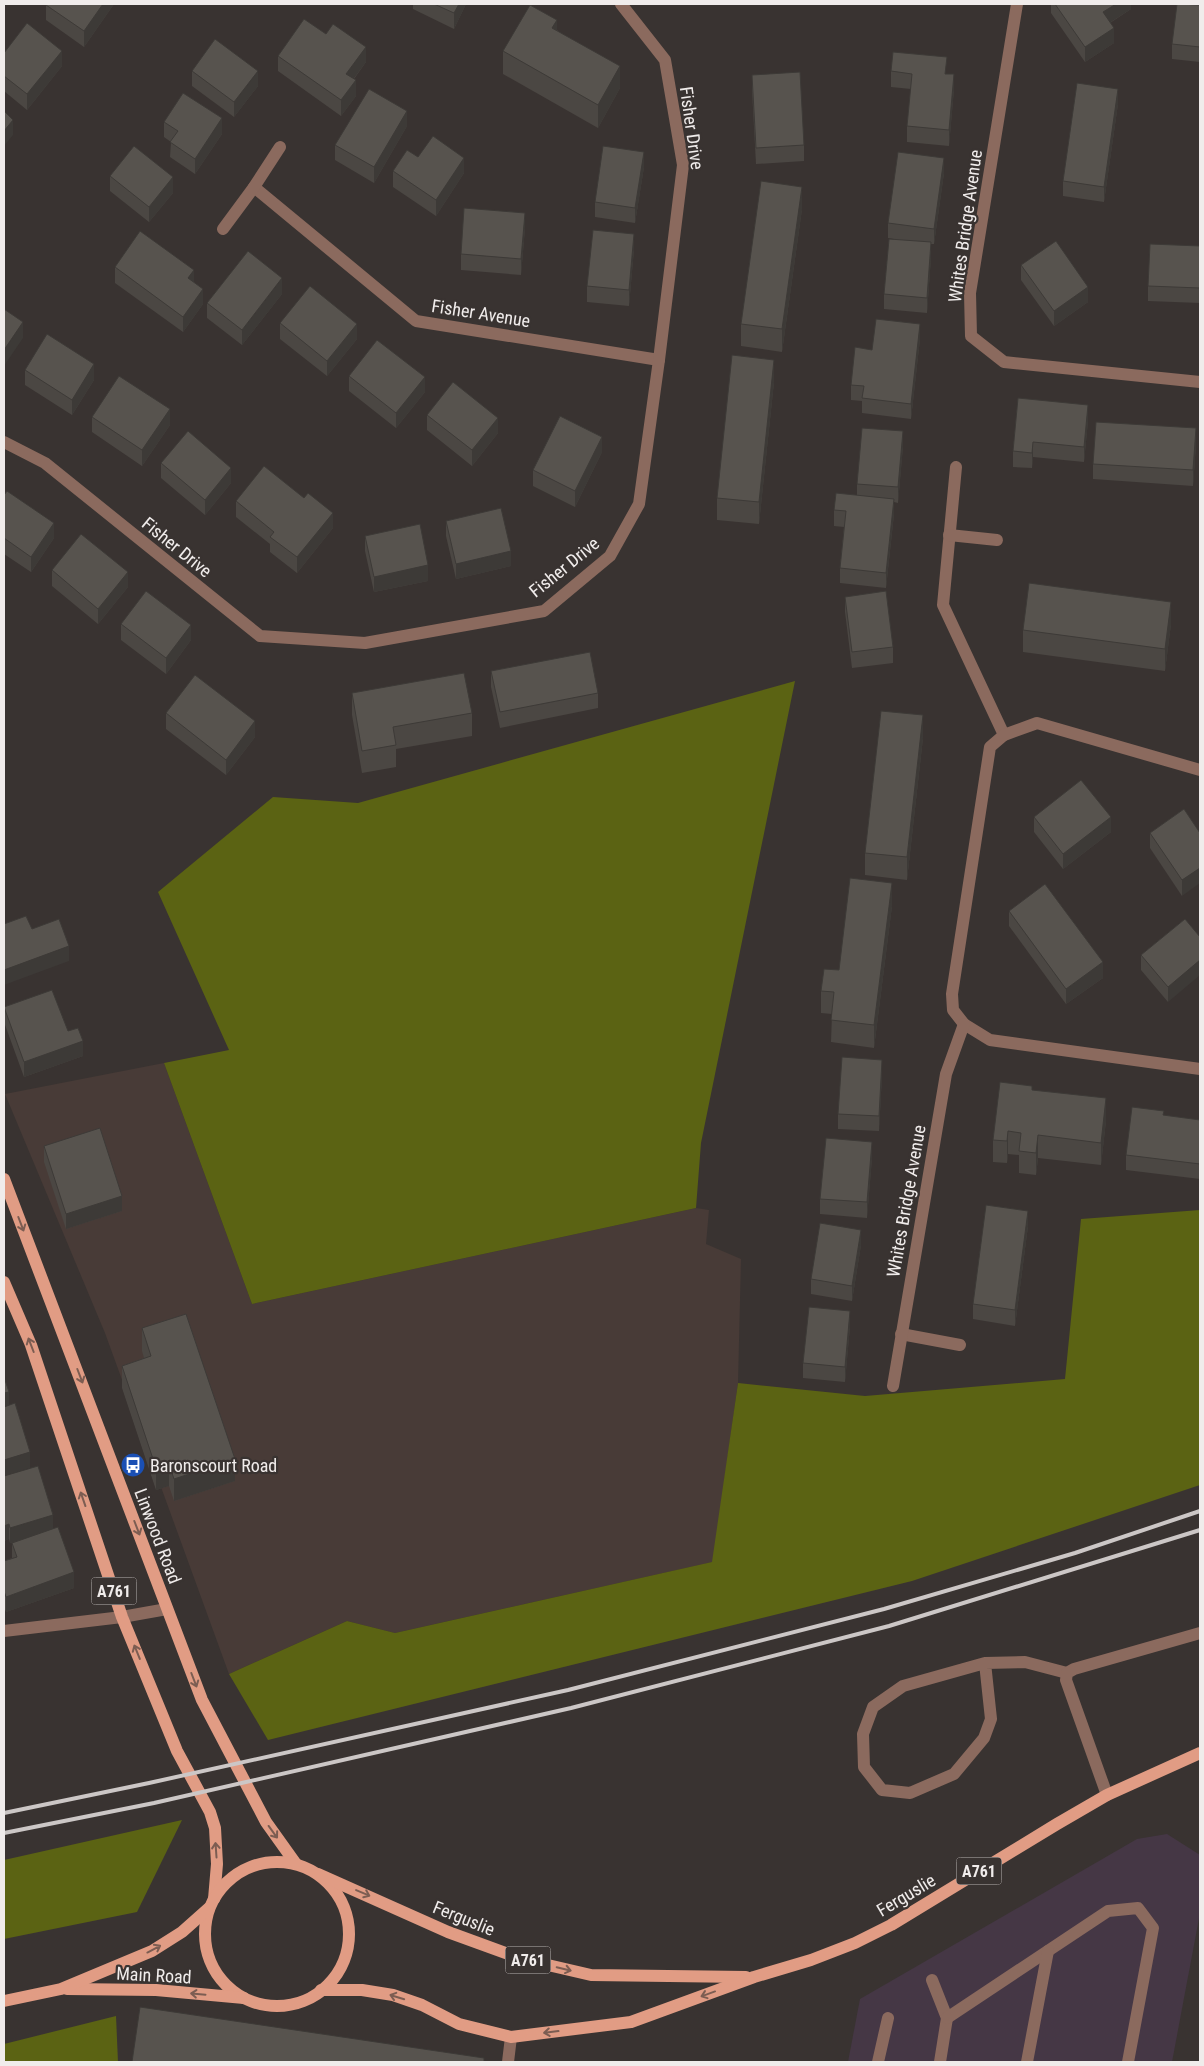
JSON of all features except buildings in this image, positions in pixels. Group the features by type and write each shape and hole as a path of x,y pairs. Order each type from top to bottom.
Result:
{"main road":[{"name":"Linwood Road","path":"4,1179 202,1700 266,1822 296,1864"},
{"name":"A761","path":"4,1282 31,1345 122,1617 177,1751 210,1812 215,1828 217,1864 212,1902 206,1921 206,1944 213,1967 227,1986 246,1999 269,2005 292,2004 314,1996 332,1981 344,1960 350,1938 347,1913 336,1891 318,1874 296,1864 272,1862 248,1867 228,1880 212,1902"},
{"name":"Ferguslie","path":"321,1990 362,1990 393,1995 422,2005 459,2024 511,2037 631,2022 754,1977 811,1960 891,1925 1057,1824 1107,1796 1200,1753"},
{"name":"Ferguslie","path":"318,1874 448,1932 522,1959 591,1975 754,1977"},
{"name":"Main Road","path":"4,2001 60,1989 152,1951 182,1932 212,1902"},
{"name":"Main Road","path":"60,1989 156,1990 246,1999"}],"street":[{"name":"Fisher Drive","path":"4,442 45,463 260,636 365,643 544,611 610,556 639,504 684,165 665,60 621,4"},
{"name":"Whites Bridge Avenue","path":"1017,4 970,293 971,336 1004,362 1200,382"},
{"path":"223,229 280,147"},
{"name":"Fisher Avenue","path":"254,186 416,321 659,360"},
{"path":"956,467 943,605 1004,735"},
{"path":"949,535 998,540"},
{"path":"1200,770 1037,723 1004,735 990,747 952,994 953,1010 964,1024 990,1040 1200,1070"},
{"name":"Whites Bridge Avenue","path":"893,1386 946,1074 964,1024"},
{"path":"901,1334 960,1345"},
{"path":"4,1632 122,1617 167,1609"},
{"path":"985,1663 992,1718 984,1738 954,1774 910,1793 882,1790 864,1767 863,1734 873,1707 903,1686 985,1663 1025,1662 1067,1673 1074,1669 1200,1633"},
{"path":"1067,1673 1066,1680 1107,1796"},
{"path":"947,2018 1108,1911 1138,1908 1153,1928 1128,2062"},
{"path":"1027,2062 1048,1951"},
{"path":"932,1980 947,2018 940,2062"},
{"path":"878,2062 888,2018"},
{"path":"508,2062 511,2037"}],"shaded area":[{"path":"164,1063 252,1304 696,1208 709,1210 706,1244 741,1259 738,1383 713,1562 395,1633 347,1621 229,1674 105,1333 5,1094"},
{"path":"1167,1834 1200,1855 1200,1913 1172,2062 848,2062 860,1999 1137,1839"}],"green space":[{"path":"795,681 701,1143 696,1208 252,1304 164,1063 229,1050 158,892 273,797 358,803"},
{"path":"1200,1210 1200,1485 912,1581 268,1740 229,1674 347,1621 395,1633 712,1562 738,1383 865,1396 1065,1379 1081,1219"},
{"path":"182,1820 137,1912 4,1939 4,1860"},
{"path":"116,2016 118,2062 4,2062 4,2044"}],"railway":[{"path":"4,1813 149,1783 568,1690 884,1609 1075,1553 1200,1511"},
{"path":"4,1833 154,1803 571,1708 889,1626 1200,1530"}],"place":[{"name":"Baronscourt Road","path":"133,1465"}]}
